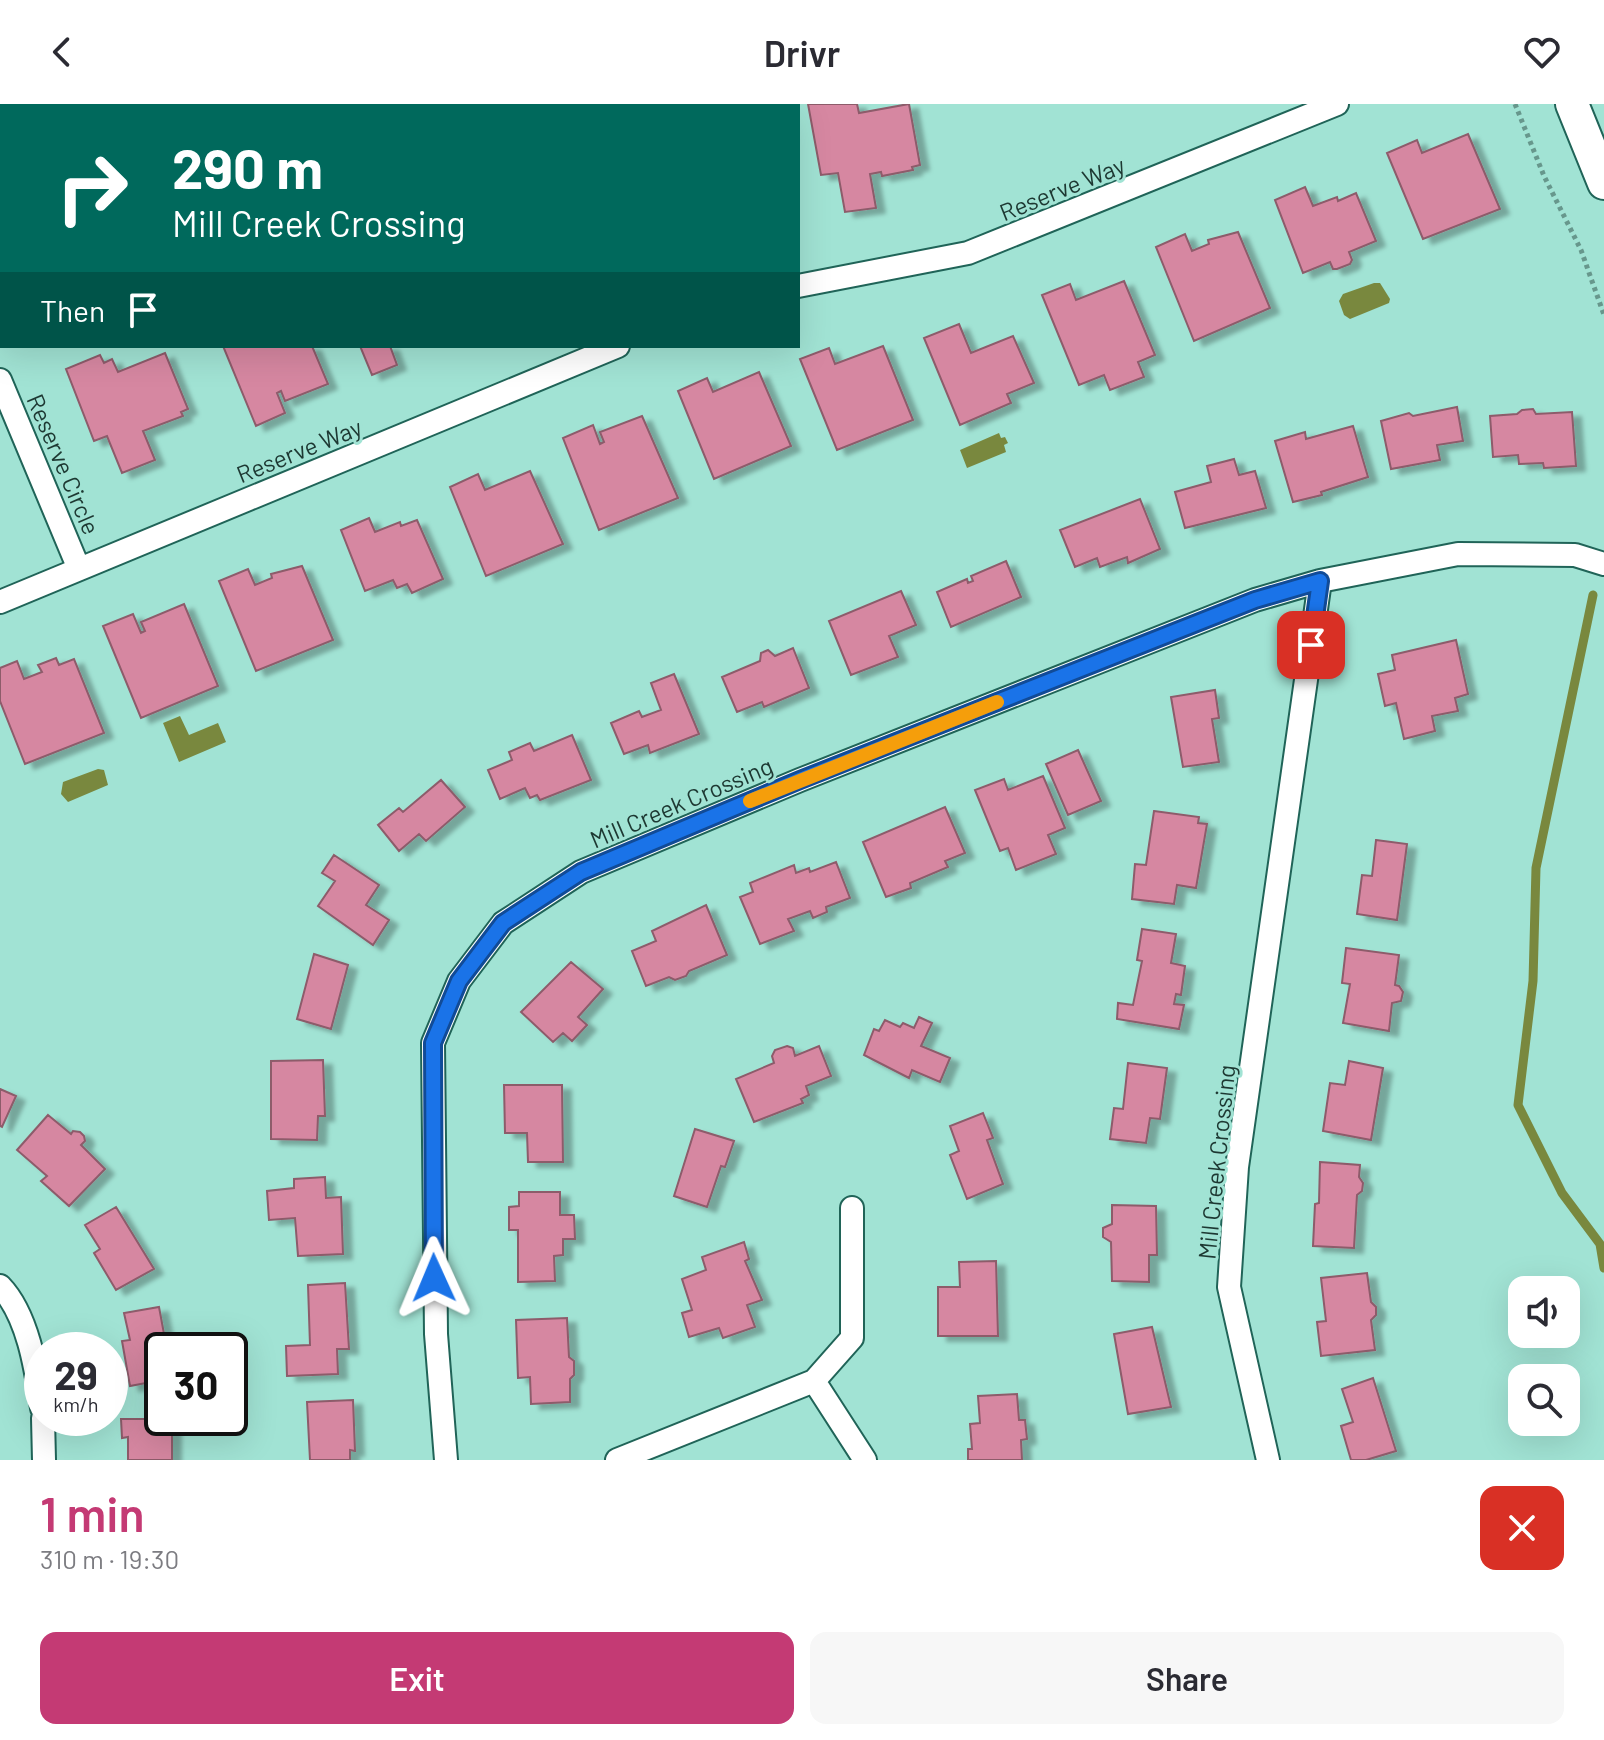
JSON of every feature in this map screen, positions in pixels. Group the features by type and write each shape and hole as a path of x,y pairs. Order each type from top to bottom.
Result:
{"main road":[{"path":"1572,104 1604,183"}],"street":[{"name":"Reserve Way","path":"800,286 968,253 1337,104"},
{"name":"Reserve Way","path":"0,602 613,348"},
{"name":"Reserve Circle","path":"0,380 79,569"},
{"name":"Mill Creek Crossing","path":"446,1460 436,1334 433,1043 459,981 503,923 581,872 800,780 1255,600 1320,581 1458,554 1575,555 1604,564"},
{"name":"Mill Creek Crossing","path":"1268,1460 1229,1287 1237,1167 1320,581"},
{"path":"617,1460 814,1381 852,1338 852,1208"},
{"path":"0,1286 11,1297 25,1332"},
{"path":"814,1381 865,1460"},
{"path":"43,1436 44,1460"}],"path":[{"path":"1515,104 1544,176 1581,250 1604,315"}],"shaded area":[{"path":"1380,283 1390,299 1389,303 1350,319 1344,315 1339,301 1343,294"},
{"path":"999,433 1008,443 1004,445 1006,452 967,468 960,450"},
{"path":"180,716 189,735 218,723 226,742 179,762 163,723"},
{"path":"98,769 104,770 108,785 68,802 61,794 63,782"}],"building":[{"path":"808,104 857,104 859,113 909,104 920,165 912,167 913,170 882,176 881,172 870,174 876,208 845,212 838,173 821,175"},
{"path":"1468,134 1500,209 1423,239 1387,153 1417,140 1422,153"},
{"path":"1305,187 1313,206 1337,197 1338,201 1356,193 1376,241 1349,252 1350,264 1333,269 1330,262 1303,273 1275,200"},
{"path":"1238,232 1270,308 1194,341 1156,247 1185,234 1192,251 1209,244 1208,240"},
{"path":"1124,281 1155,355 1138,362 1144,377 1110,390 1104,375 1079,385 1042,295 1070,284 1076,300"},
{"path":"959,324 971,353 1013,336 1034,383 1007,394 1011,403 960,425 924,338"},
{"path":"883,346 913,420 837,450 800,359 829,348 835,364"},
{"path":"224,348 313,348 328,384 285,401 281,391 277,393 285,413 256,426"},
{"path":"361,348 391,348 397,365 372,375"},
{"path":"165,353 188,409 181,412 183,416 143,431 155,460 122,473 107,436 94,441 66,369 100,355 104,363 112,359 118,372"},
{"path":"759,372 791,446 714,479 678,391 707,378 713,392"},
{"path":"1457,407 1463,441 1437,445 1440,460 1391,469 1381,421 1409,413 1413,416"},
{"path":"1533,409 1536,414 1572,412 1576,466 1544,468 1543,463 1519,464 1518,455 1493,457 1490,416"},
{"path":"642,416 678,498 599,530 563,438 593,425 600,444 604,442 600,432"},
{"path":"1353,426 1368,477 1321,492 1322,495 1293,502 1275,441 1305,432 1306,439"},
{"path":"1234,459 1239,475 1255,471 1266,508 1185,528 1175,492 1211,482 1207,466"},
{"path":"530,471 563,544 486,576 450,487 478,474 485,490"},
{"path":"1140,499 1160,549 1128,563 1127,557 1100,567 1097,558 1075,567 1060,530"},
{"path":"369,518 375,532 400,522 401,526 417,520 443,579 412,593 407,584 397,588 393,580 365,591 341,530"},
{"path":"1006,561 1021,597 951,627 937,592 967,579 968,583 973,581 971,576"},
{"path":"302,566 333,640 256,671 219,581 248,569 255,585 272,578 271,574"},
{"path":"901,591 916,625 889,636 898,657 851,675 829,621"},
{"path":"184,604 218,686 141,718 103,626 133,614 141,633 145,631 141,622"},
{"path":"1456,640 1468,694 1455,698 1458,711 1432,716 1435,731 1404,739 1396,703 1385,706 1378,674 1395,670 1392,655"},
{"path":"793,648 809,688 764,707 762,702 737,712 722,677 760,661 761,653 768,650 775,656"},
{"path":"56,658 59,665 74,659 104,733 25,764 0,701 0,668 17,661 24,679 42,672 38,665"},
{"path":"674,674 699,734 650,753 648,745 624,754 611,723 639,711 642,717 661,710 651,683"},
{"path":"1215,690 1219,718 1212,719 1219,762 1183,767 1171,697"},
{"path":"572,735 591,780 540,800 537,795 530,798 525,788 500,799 488,770 512,760 509,752 530,743 534,751"},
{"path":"1078,750 1101,801 1068,815 1046,764"},
{"path":"1043,776 1065,828 1048,835 1056,854 1016,870 1008,848 1000,851 975,790 1004,779 1008,790"},
{"path":"441,780 465,807 426,841 419,834 399,851 378,825 399,808 403,812"},
{"path":"945,807 965,853 945,861 948,867 910,883 911,888 886,897 863,842"},
{"path":"1154,811 1199,817 1198,823 1207,824 1196,888 1177,885 1174,904 1132,899 1135,864 1146,865"},
{"path":"1376,840 1407,844 1397,920 1357,914 1362,875 1372,876"},
{"path":"334,855 379,885 366,905 389,920 373,945 318,906 335,881 322,873"},
{"path":"836,862 850,898 826,907 827,912 813,918 810,911 788,919 794,931 760,944 740,897 753,892 750,883 794,865 796,873 809,868 810,872"},
{"path":"706,905 727,955 689,971 686,976 675,980 669,977 646,986 632,951 656,941 652,931"},
{"path":"1142,929 1176,934 1171,963 1185,966 1181,995 1176,994 1174,1004 1184,1005 1179,1029 1117,1019 1118,1003 1133,1005 1142,961 1137,960"},
{"path":"1346,948 1399,955 1395,985 1403,992 1401,1001 1392,1003 1389,1031 1343,1023 1350,984 1342,983"},
{"path":"314,954 348,965 331,1029 297,1019"},
{"path":"571,962 603,989 578,1017 587,1025 572,1041 563,1033 553,1042 521,1012"},
{"path":"919,1017 932,1023 921,1046 950,1058 940,1082 912,1070 909,1078 864,1055 874,1029 879,1031 885,1020 900,1027 903,1023 914,1028"},
{"path":"787,1046 793,1048 795,1056 819,1046 831,1076 806,1086 809,1095 801,1099 803,1103 754,1122 736,1079 774,1063 772,1056 775,1050"},
{"path":"323,1060 325,1116 318,1116 317,1140 271,1139 271,1061"},
{"path":"1349,1061 1383,1068 1371,1140 1323,1131 1330,1083 1345,1085"},
{"path":"1128,1063 1167,1068 1160,1119 1150,1118 1146,1143 1110,1139 1114,1108 1123,1109"},
{"path":"504,1085 562,1085 563,1162 528,1162 527,1133 505,1133"},
{"path":"0,1089 16,1096 2,1127 0,1126"},
{"path":"983,1113 993,1138 987,1140 1003,1184 967,1199 950,1155 959,1151 950,1126"},
{"path":"48,1115 71,1134 73,1131 80,1132 85,1141 81,1145 105,1169 69,1206 41,1181 47,1176 17,1150"},
{"path":"695,1129 734,1141 725,1167 721,1166 707,1207 674,1196"},
{"path":"1320,1162 1360,1165 1359,1177 1363,1183 1362,1191 1357,1195 1354,1248 1313,1246 1315,1204 1319,1203"},
{"path":"325,1177 326,1198 341,1197 343,1254 298,1256 295,1218 269,1220 267,1191 294,1188 294,1179"},
{"path":"519,1192 560,1192 560,1215 574,1215 575,1239 563,1239 563,1255 554,1256 555,1281 518,1282 518,1230 509,1230 509,1207 519,1206"},
{"path":"1112,1205 1156,1206 1157,1255 1149,1255 1149,1282 1112,1281 1111,1242 1103,1237 1103,1228 1112,1224"},
{"path":"116,1207 154,1269 116,1290 94,1253 100,1249 85,1225"},
{"path":"744,1242 749,1259 745,1261 762,1300 747,1305 755,1327 723,1338 719,1328 689,1337 682,1313 692,1310 682,1279 706,1270 702,1257"},
{"path":"996,1261 998,1336 938,1336 938,1287 960,1287 959,1262"},
{"path":"1367,1273 1371,1302 1376,1307 1376,1315 1371,1320 1375,1350 1321,1356 1317,1322 1326,1321 1321,1278"},
{"path":"345,1283 349,1349 337,1349 338,1374 287,1376 286,1346 310,1345 308,1285"},
{"path":"159,1307 164,1332 144,1332 144,1383 130,1386 130,1340 124,1313"},
{"path":"567,1318 569,1357 574,1361 570,1402 531,1404 530,1377 518,1378 516,1320"},
{"path":"1152,1327 1171,1407 1128,1414 1114,1334"},
{"path":"1373,1378 1396,1451 1366,1460 1351,1460 1341,1426 1353,1422 1342,1389"},
{"path":"1017,1394 1019,1420 1025,1420 1027,1439 1021,1440 1022,1460 968,1460 968,1449 972,1449 970,1424 980,1423 978,1396"},
{"path":"353,1400 355,1451 350,1450 350,1460 310,1460 307,1402"},
{"path":"128,1419 144,1419 144,1436 172,1436 172,1460 128,1460 128,1437 122,1438 128,1436"}],"waterway":[{"path":"1593,595 1536,868 1533,981 1518,1105 1562,1193 1600,1244 1604,1268"}],"slow traffic":[{"path":"750,801 997,702"}],"route":[{"path":"434,1278 433,1043 459,981 503,923 581,872 800,780 1255,600 1320,581 1311,645"}]}
